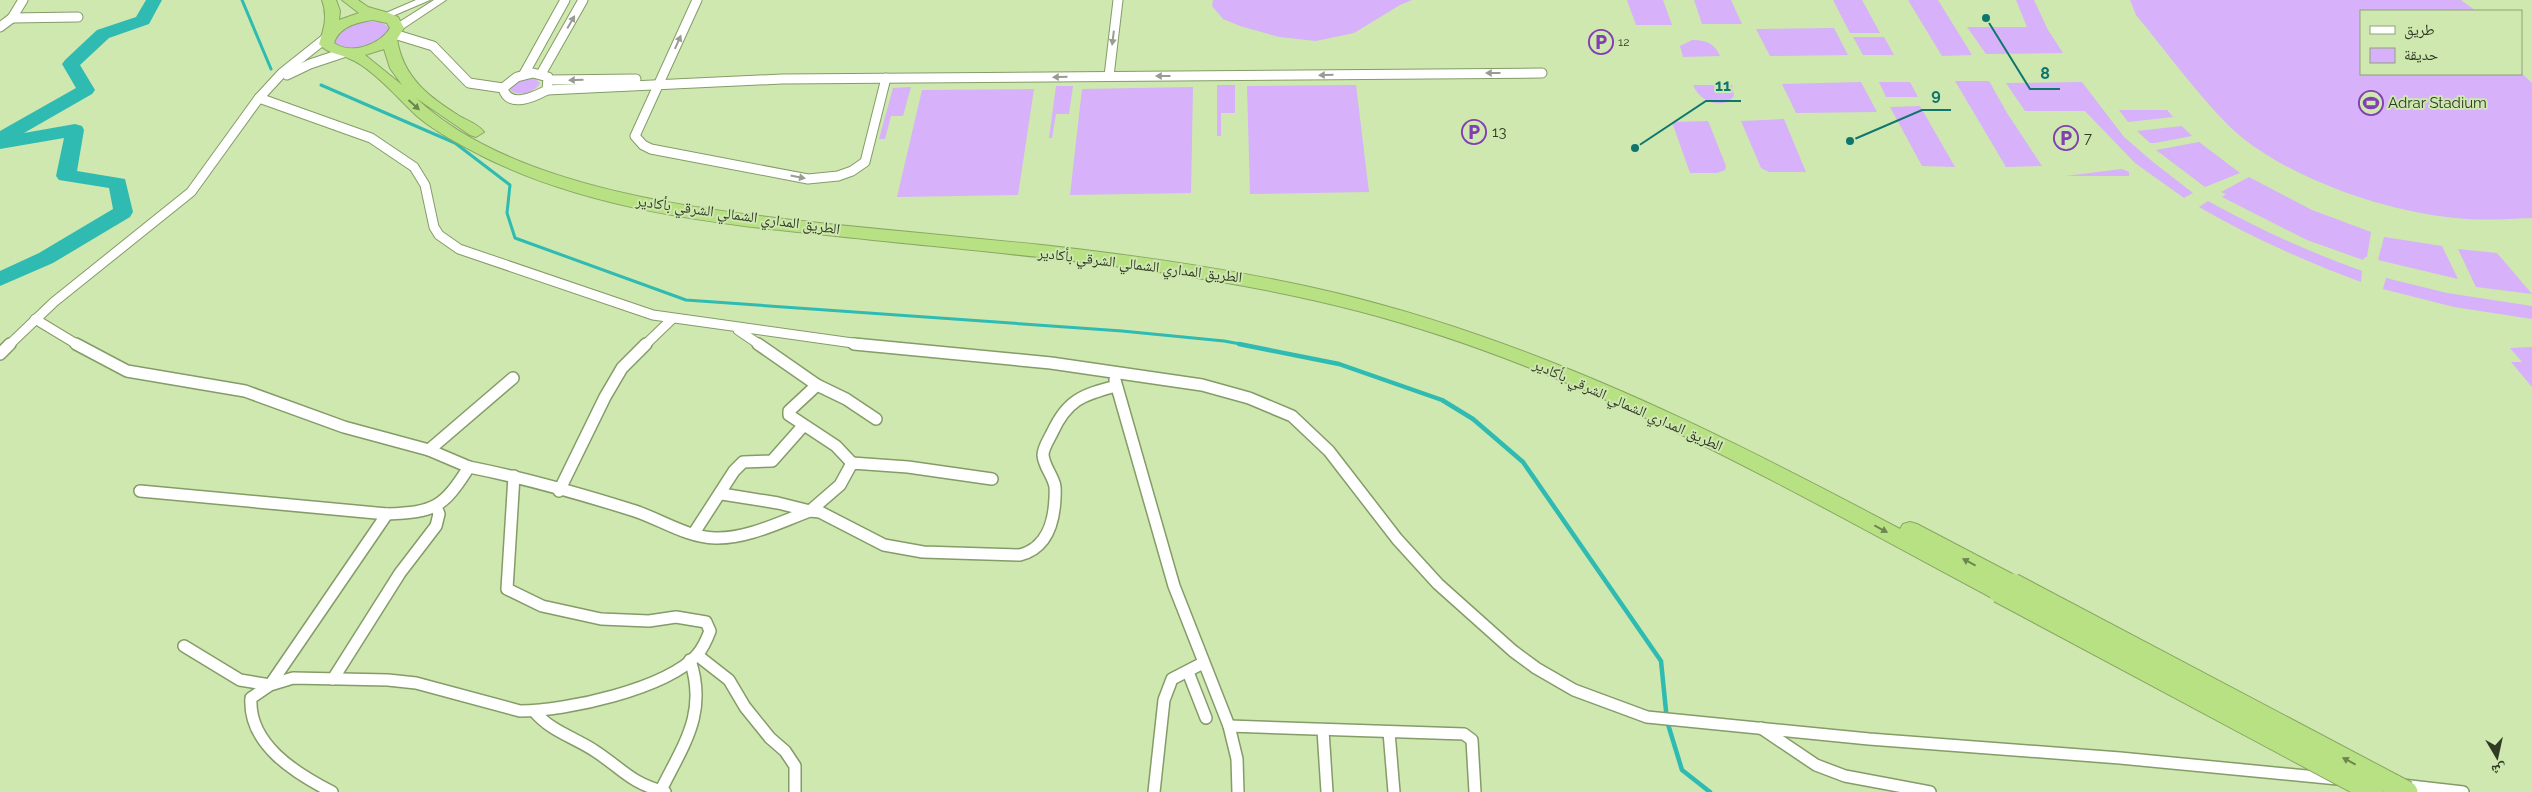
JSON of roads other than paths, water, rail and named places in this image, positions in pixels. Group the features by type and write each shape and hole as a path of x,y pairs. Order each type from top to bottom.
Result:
{"highway":[{"path":"328,35 333,11 329,0"},
{"path":"346,53 371,49 394,34 396,23 363,10 349,0"},
{"path":"328,35 352,20 381,16"},
{"name":"الطريق المداري الشمالي الشرقي بأكادير","path":"394,34 390,53 403,78 449,115 480,134 530,157 592,179 667,197 718,206 1207,261 1348,291 1513,342 1589,371 1678,411 2006,588"},
{"name":"الطريق المداري الشمالي الشرقي بأكادير","path":"328,35 326,44 329,49 346,53 378,70 416,108 467,141 551,177 624,198 784,224 1197,270 1335,298 1440,329 1574,377 1671,421 2006,588"},
{"path":"2006,588 2373,792"},
{"path":"2006,588 2407,792"}],"street":[{"path":"0,27 12,18 23,0"},
{"path":"381,16 425,0"},
{"path":"394,34 441,0"},
{"path":"524,74 566,0"},
{"path":"541,74 584,0"},
{"path":"697,0 635,136 637,140 651,149 808,179 828,178 857,169 865,162 886,78"},
{"path":"1109,76 1118,0"},
{"path":"12,18 78,17"},
{"path":"394,34 414,38 433,46 469,83 503,88"},
{"path":"0,354 35,319 191,192 271,84 282,72 328,35"},
{"path":"271,84 310,64 346,53"},
{"path":"503,88 506,96 519,100 536,96 547,90 659,83 886,78 1542,73"},
{"path":"503,88 510,80 524,74 541,74 549,80 647,79 659,83"},
{"path":"547,90 549,80"},
{"path":"259,98 281,108 334,122 375,139 400,156 418,171 434,227 439,235 459,249 652,315 832,342 1050,363 1202,385 1249,398 1292,416 1329,451 1397,539 1438,584 1513,651 1536,668 1574,690 1647,717 1860,738 2120,758 2463,792"},
{"path":"35,319 90,353 127,371 245,391 294,406 344,427 428,450 469,467 514,476 559,491 638,512 675,529 713,538 731,537 810,511 840,485 852,463"},
{"path":"559,491 605,397 622,368 672,319"},
{"path":"736,328 817,385 846,399 876,419"},
{"path":"1113,372 1174,586 1229,726 1237,759 1238,792"},
{"path":"428,450 513,378"},
{"path":"817,385 789,411 793,419 836,446 852,463 908,467 992,479"},
{"path":"722,494 820,512 884,545 932,553 1020,555 1028,553 1043,542 1054,520 1055,484 1048,472 1043,454 1058,420 1067,407 1076,400 1089,393 1116,386"},
{"path":"694,533 722,494 734,471 743,462 772,461 803,426"},
{"path":"140,491 387,514 419,513 437,509 452,494 469,467"},
{"path":"332,792 312,783 266,746 250,714 250,703 252,698 270,685 293,678 404,681 520,711 534,711 623,693 656,679 694,657 705,643 710,631 706,622 676,617 649,621 601,619 542,606 507,589 514,476"},
{"path":"333,679 400,572 436,526 439,514 437,509"},
{"path":"270,685 387,514"},
{"path":"184,646 240,680 270,685"},
{"path":"534,711 544,723 587,746 630,778 643,786 662,791 696,717 697,684 694,657"},
{"path":"694,657 729,680 745,707 770,738 785,751 795,766 795,792"},
{"path":"1154,792 1164,700 1172,679 1203,663"},
{"path":"1188,672 1206,718"},
{"path":"1229,726 1464,734 1472,740 1475,792"},
{"path":"1760,728 1823,768 1845,776 1930,792"},
{"path":"1323,730 1327,792"},
{"path":"1389,732 1394,792"}],"waterway":[{"path":"3,137 86,90 71,64 103,34 143,20 154,0"},
{"path":"242,0 271,69"},
{"path":"321,85 455,143 510,185 507,213 515,238 686,300 1122,331 1224,341 1246,345"},
{"path":"0,143 75,130 66,176 118,183 123,212 46,258 0,279"},
{"path":"1239,344 1339,364 1442,400 1473,419 1523,462 1661,661 1667,721 1682,770 1710,792"}],"place":[{"name":"8","path":"1986,18"},
{"name":"12","path":"1601,42"},
{"name":"Adrar Stadium","path":"2371,103"},
{"name":"13","path":"1474,132"},
{"name":"7","path":"2066,138"},
{"name":"9","path":"1850,141"},
{"name":"11","path":"1635,148"}]}
